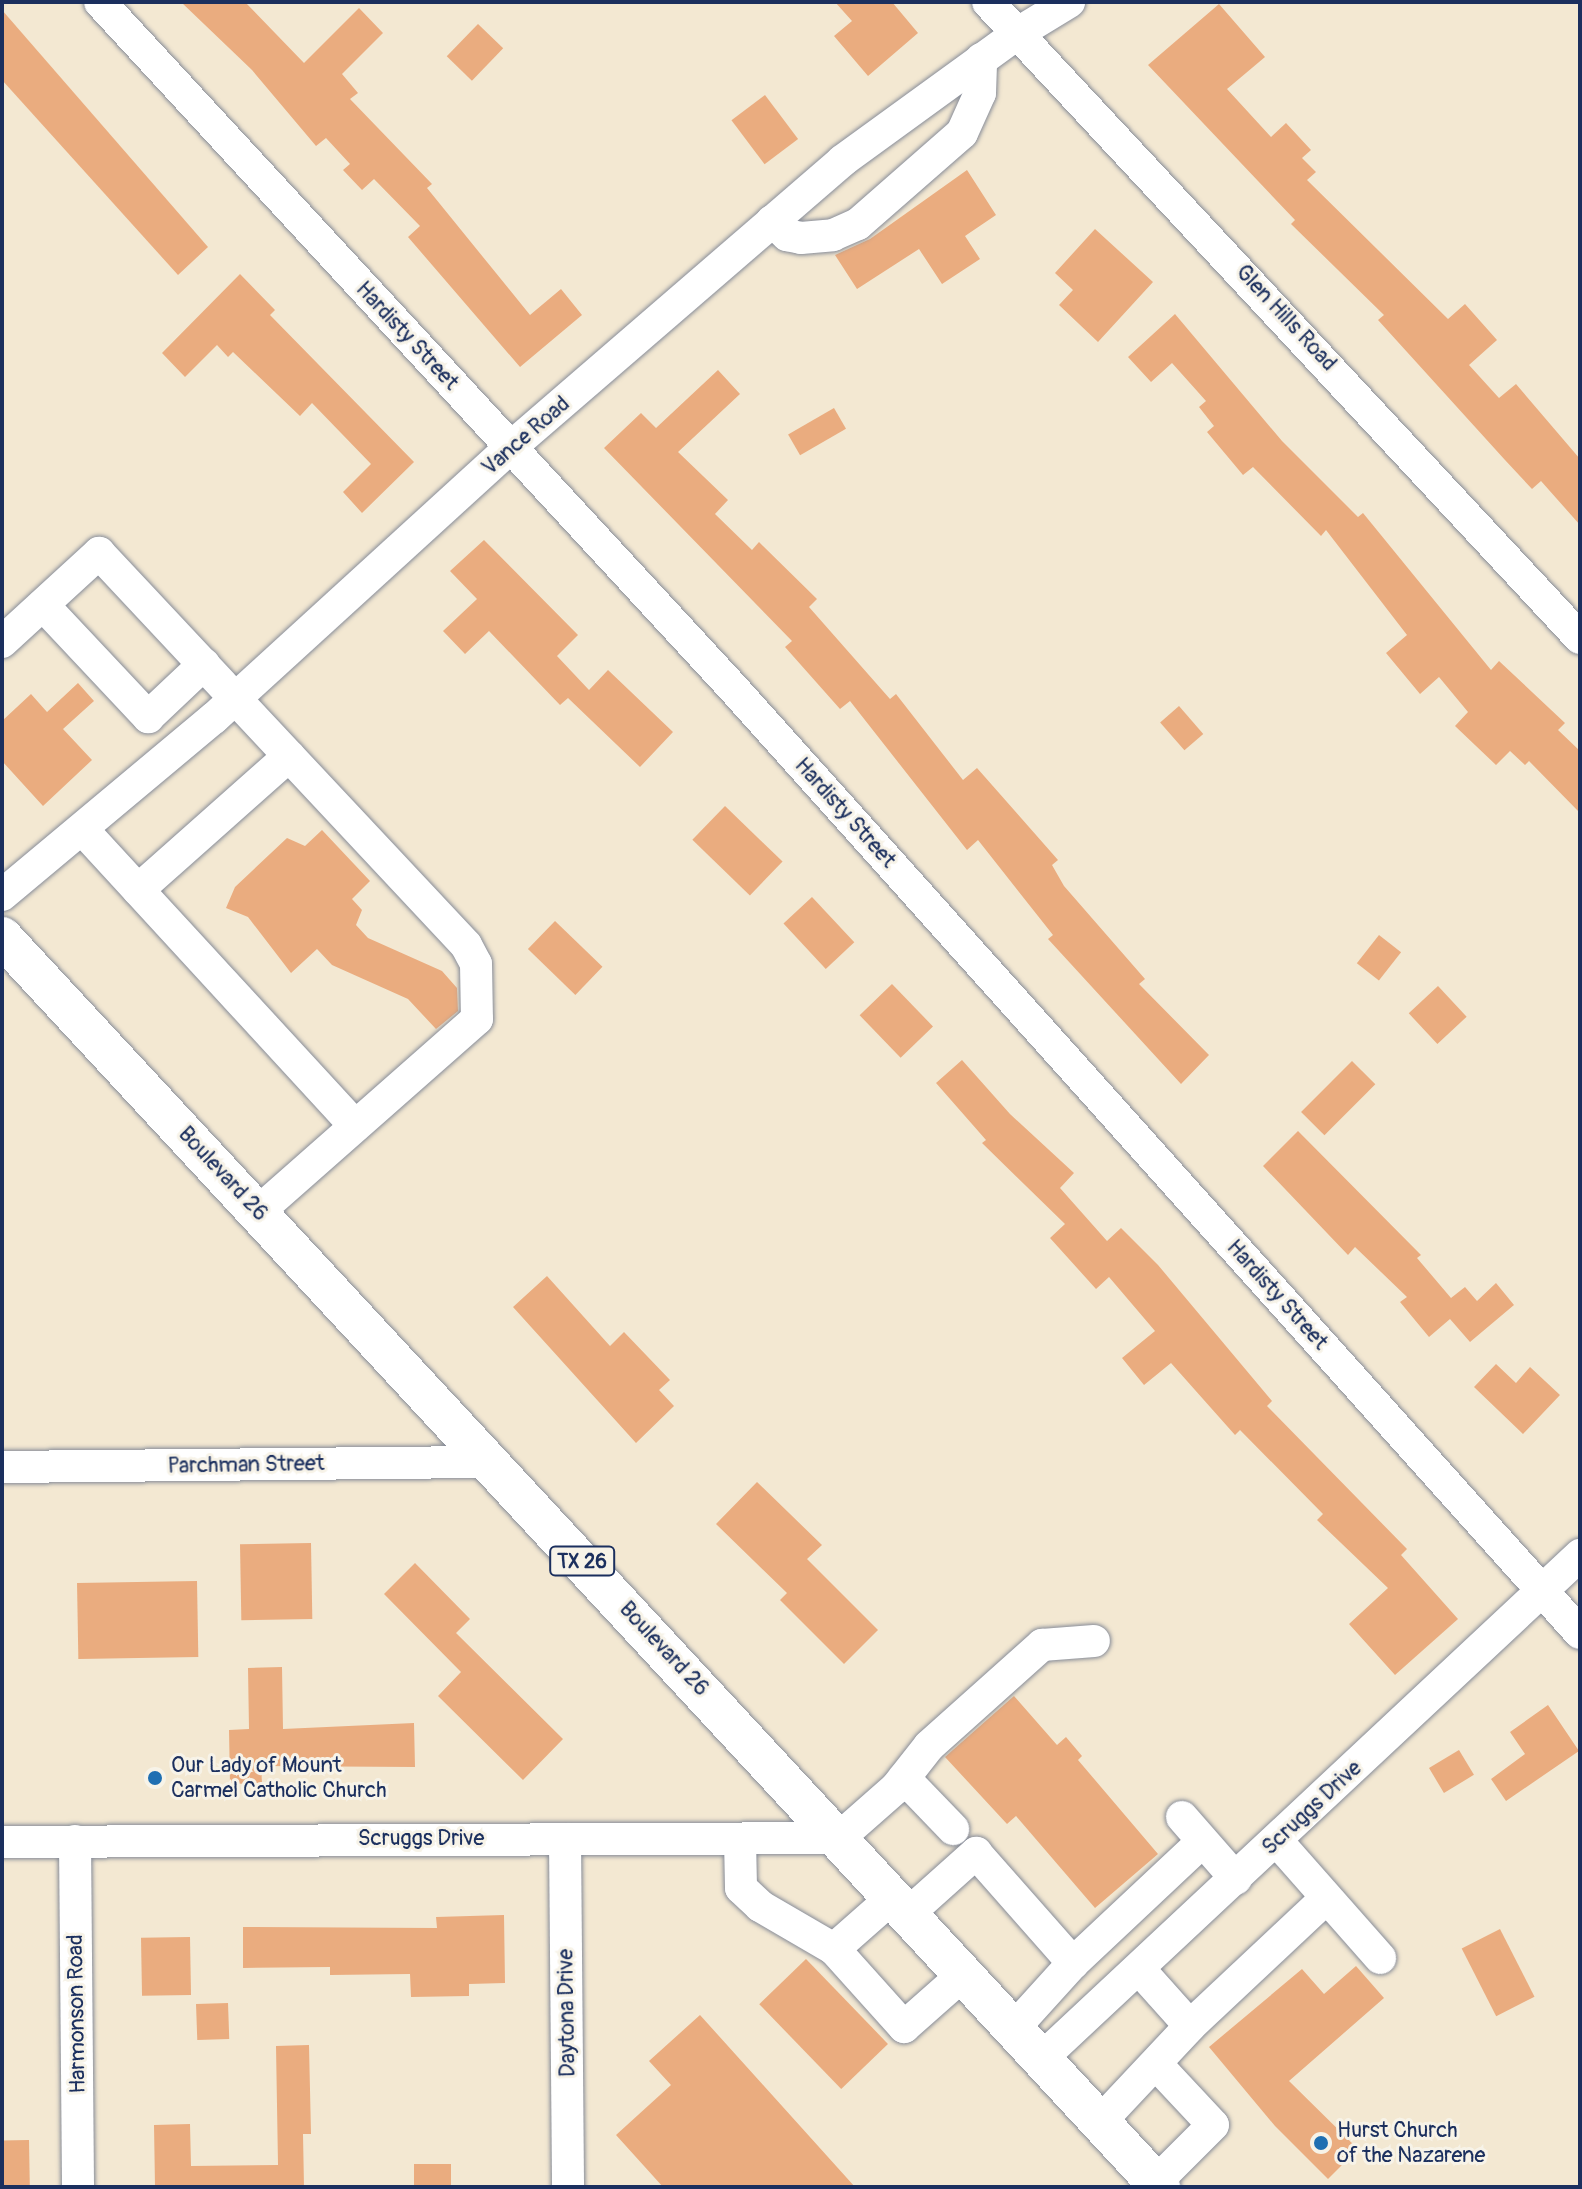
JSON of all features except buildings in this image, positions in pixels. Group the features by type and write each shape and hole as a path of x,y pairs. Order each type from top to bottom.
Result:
{"main road":[{"name":"Boulevard 26","path":"2,937 902,1905 1158,2185"}],"street":[{"name":"Hardisty Street","path":"100,2 743,700 1580,1633"},
{"name":"Glen Hills Road","path":"988,2 1580,638"},
{"name":"Vance Road","path":"2,895 83,830 236,697 510,448 842,161 1018,33 1069,2"},
{"path":"772,221 779,230 801,238 833,235 858,224 962,133 980,93 981,59"},
{"path":"2,642 99,553 466,945 476,964 477,1019 258,1212"},
{"path":"43,605 148,717 204,664"},
{"path":"138,890 283,749"},
{"path":"83,830 355,1126"},
{"name":"Parchman Street","path":"2,1467 491,1462"},
{"name":"Scruggs Drive","path":"1042,2058 1580,1555"},
{"path":"839,1838 904,1778 929,1746 1042,1645 1094,1641"},
{"path":"904,1778 953,1829"},
{"path":"1014,2028 1192,1830 1236,1879"},
{"name":"Scruggs Drive","path":"2,1842 839,1838"},
{"name":"Daytona Drive","path":"565,1839 568,2187"},
{"path":"740,1839 741,1888 760,1906 834,1949 904,2027 964,1974"},
{"name":"Harmonson Road","path":"75,1841 78,2187"},
{"path":"1277,1841 1324,1900 1380,1958"},
{"path":"834,1949 976,1853 1073,1963"},
{"path":"1100,2122 1190,2026 1324,1900"},
{"path":"1139,1969 1190,2026"},
{"path":"1156,2064 1213,2125 1158,2185"}],"place":[{"name":"Our Lady of Mount Carmel Catholic Church","path":"155,1778"},
{"name":"Hurst Church of the Nazarene","path":"1321,2143"}]}
